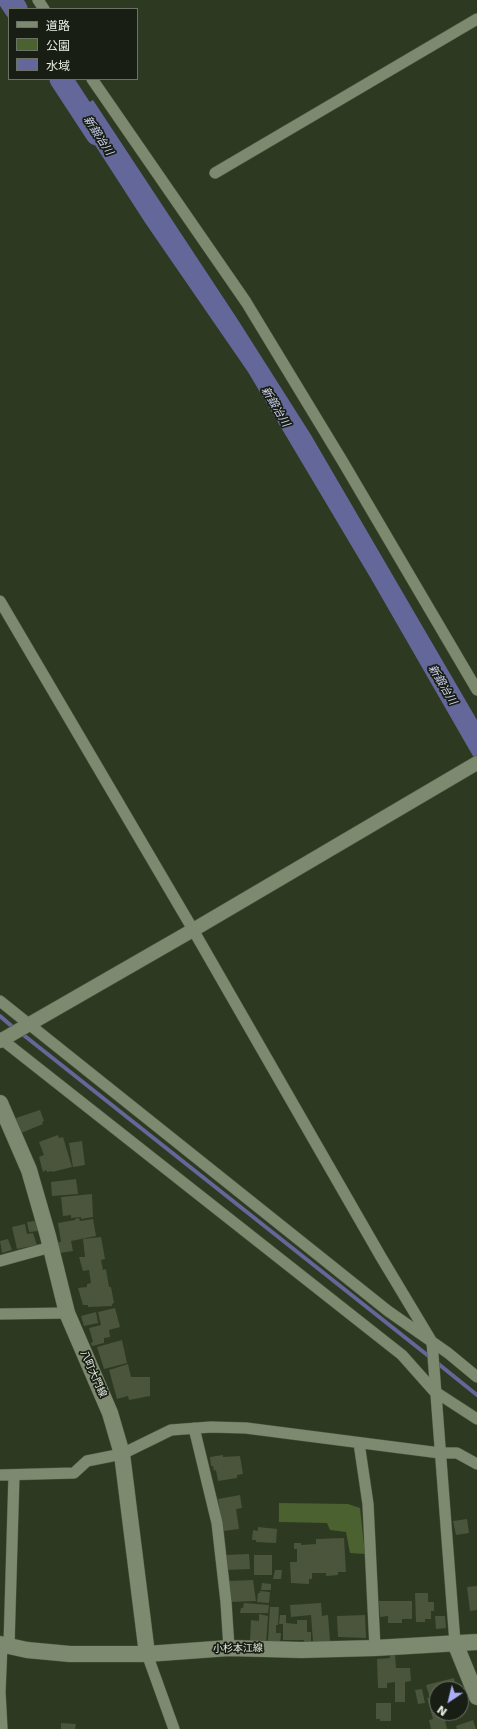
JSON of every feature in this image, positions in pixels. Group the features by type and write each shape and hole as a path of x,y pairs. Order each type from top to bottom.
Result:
{"main road":[{"name":"八町大門線","path":"0,1103 29,1170 51,1247 66,1313 110,1413 122,1454 147,1654"},
{"name":"小杉本江線","path":"4,1644 27,1650 70,1654 147,1654 230,1648 301,1650 375,1648 477,1642"},
{"path":"455,1643 477,1697"}],"street":[{"path":"215,173 477,19"},
{"path":"93,80 246,302 343,462 477,690"},
{"path":"0,601 193,930 381,1257 432,1342 434,1391 455,1643"},
{"path":"477,763 193,930 1,1039 402,1355 434,1391 477,1419"},
{"path":"0,1001 388,1311 432,1342 477,1377"},
{"path":"0,1261 51,1247"},
{"path":"0,1314 66,1313"},
{"path":"194,1428 217,1523 230,1648"},
{"path":"0,1476 74,1473 87,1461 122,1454 171,1430 194,1428 246,1428 440,1453 456,1453 477,1464"},
{"path":"359,1443 368,1504 375,1648"},
{"path":"2,1729 0,1692 14,1475"},
{"path":"147,1654 174,1729"}],"green space":[{"path":"279,1503 348,1504 360,1508 365,1554 350,1553 346,1532 330,1530 327,1523 279,1522"}],"water":[{"path":"93,100 238,320 311,435 477,720 477,763 370,577 248,372 146,224 73,111"}],"building":[{"path":"40,1110 44,1121 42,1122 43,1124 21,1133 16,1118"},
{"path":"58,1135 59,1138 63,1137 72,1167 52,1172 47,1172 46,1170 43,1172 39,1157 44,1155 39,1142"},
{"path":"82,1141 85,1165 73,1167 69,1143"},
{"path":"76,1179 78,1194 52,1196 51,1182"},
{"path":"92,1194 93,1217 81,1219 81,1217 71,1218 71,1215 63,1216 61,1197"},
{"path":"79,1218 80,1221 93,1219 96,1236 71,1241 73,1251 60,1253 58,1242 61,1242 58,1223"},
{"path":"35,1221 38,1231 29,1232 27,1222"},
{"path":"25,1224 27,1234 33,1233 37,1245 17,1249 12,1227"},
{"path":"101,1237 105,1259 101,1260 103,1270 106,1269 109,1287 111,1287 114,1303 112,1306 88,1307 88,1305 83,1305 78,1288 87,1287 87,1284 91,1283 89,1270 83,1271 79,1257 85,1257 83,1239"},
{"path":"8,1239 12,1250 2,1253 0,1241"},
{"path":"115,1308 120,1327 109,1330 110,1337 104,1338 104,1343 92,1346 91,1343 93,1342 89,1328 101,1325 98,1312"},
{"path":"96,1312 98,1323 84,1326 81,1316"},
{"path":"122,1340 127,1363 104,1369 97,1347"},
{"path":"128,1364 131,1377 150,1377 150,1396 129,1400 128,1396 117,1399 109,1370"},
{"path":"223,1455 223,1457 240,1456 243,1474 237,1475 237,1478 218,1481 216,1470 214,1471 213,1466 211,1466 210,1457"},
{"path":"240,1495 242,1508 236,1509 239,1529 223,1531 218,1499"},
{"path":"467,1519 469,1533 456,1535 453,1521"},
{"path":"258,1527 277,1529 276,1543 256,1542 256,1540 252,1540 253,1530 258,1531"},
{"path":"344,1538 346,1572 338,1572 338,1575 326,1576 326,1573 312,1573 312,1579 309,1579 309,1584 291,1583 290,1562 297,1562 297,1549 294,1549 294,1543 301,1543 301,1545 316,1544 316,1539"},
{"path":"249,1554 250,1569 226,1570 225,1555"},
{"path":"254,1555 272,1555 272,1575 254,1575"},
{"path":"275,1570 282,1570 281,1579 273,1579"},
{"path":"253,1580 256,1601 229,1602 229,1581"},
{"path":"262,1583 271,1584 271,1590 261,1590"},
{"path":"477,1586 477,1610 470,1611 467,1587"},
{"path":"260,1591 270,1592 269,1603 257,1602 258,1593 260,1593"},
{"path":"415,1593 428,1593 428,1602 434,1602 434,1611 431,1611 431,1619 425,1619 425,1622 416,1622"},
{"path":"379,1601 412,1601 412,1619 402,1619 402,1623 388,1623 388,1616 380,1617"},
{"path":"244,1603 269,1605 268,1613 240,1613"},
{"path":"321,1603 322,1616 328,1615 330,1641 313,1642 311,1615 291,1617 290,1605"},
{"path":"270,1607 279,1607 276,1633 281,1633 280,1644 271,1643 272,1641 268,1641"},
{"path":"259,1614 268,1616 266,1644 250,1642 251,1620 259,1621"},
{"path":"280,1615 286,1615 286,1623 297,1624 297,1620 307,1620 307,1632 311,1632 311,1644 304,1644 304,1640 283,1640 283,1624 279,1624"},
{"path":"365,1615 366,1638 338,1637 337,1616"},
{"path":"435,1616 445,1616 446,1628 436,1629"},
{"path":"390,1654 395,1654 396,1668 410,1668 411,1681 405,1682 405,1702 395,1702 395,1682 387,1683 387,1688 378,1688 377,1659 390,1658"},
{"path":"454,1678 455,1681 442,1681"},
{"path":"429,1684 429,1695 426,1685"},
{"path":"422,1689 425,1703 418,1704 415,1690"},
{"path":"376,1703 391,1703 391,1721 380,1721 380,1719 376,1719"},
{"path":"473,1720 476,1729 457,1729 456,1726"},
{"path":"429,1721 445,1721 447,1729 431,1729"},
{"path":"61,1723 76,1724 75,1729 61,1729"}],"waterway":[{"name":"新鍛冶川","path":"10,0 15,8"},
{"name":"新鍛冶川","path":"62,80 97,134"},
{"path":"0,1016 15,1029"},
{"path":"21,1033 431,1358"},
{"path":"436,1362 477,1395"}]}
